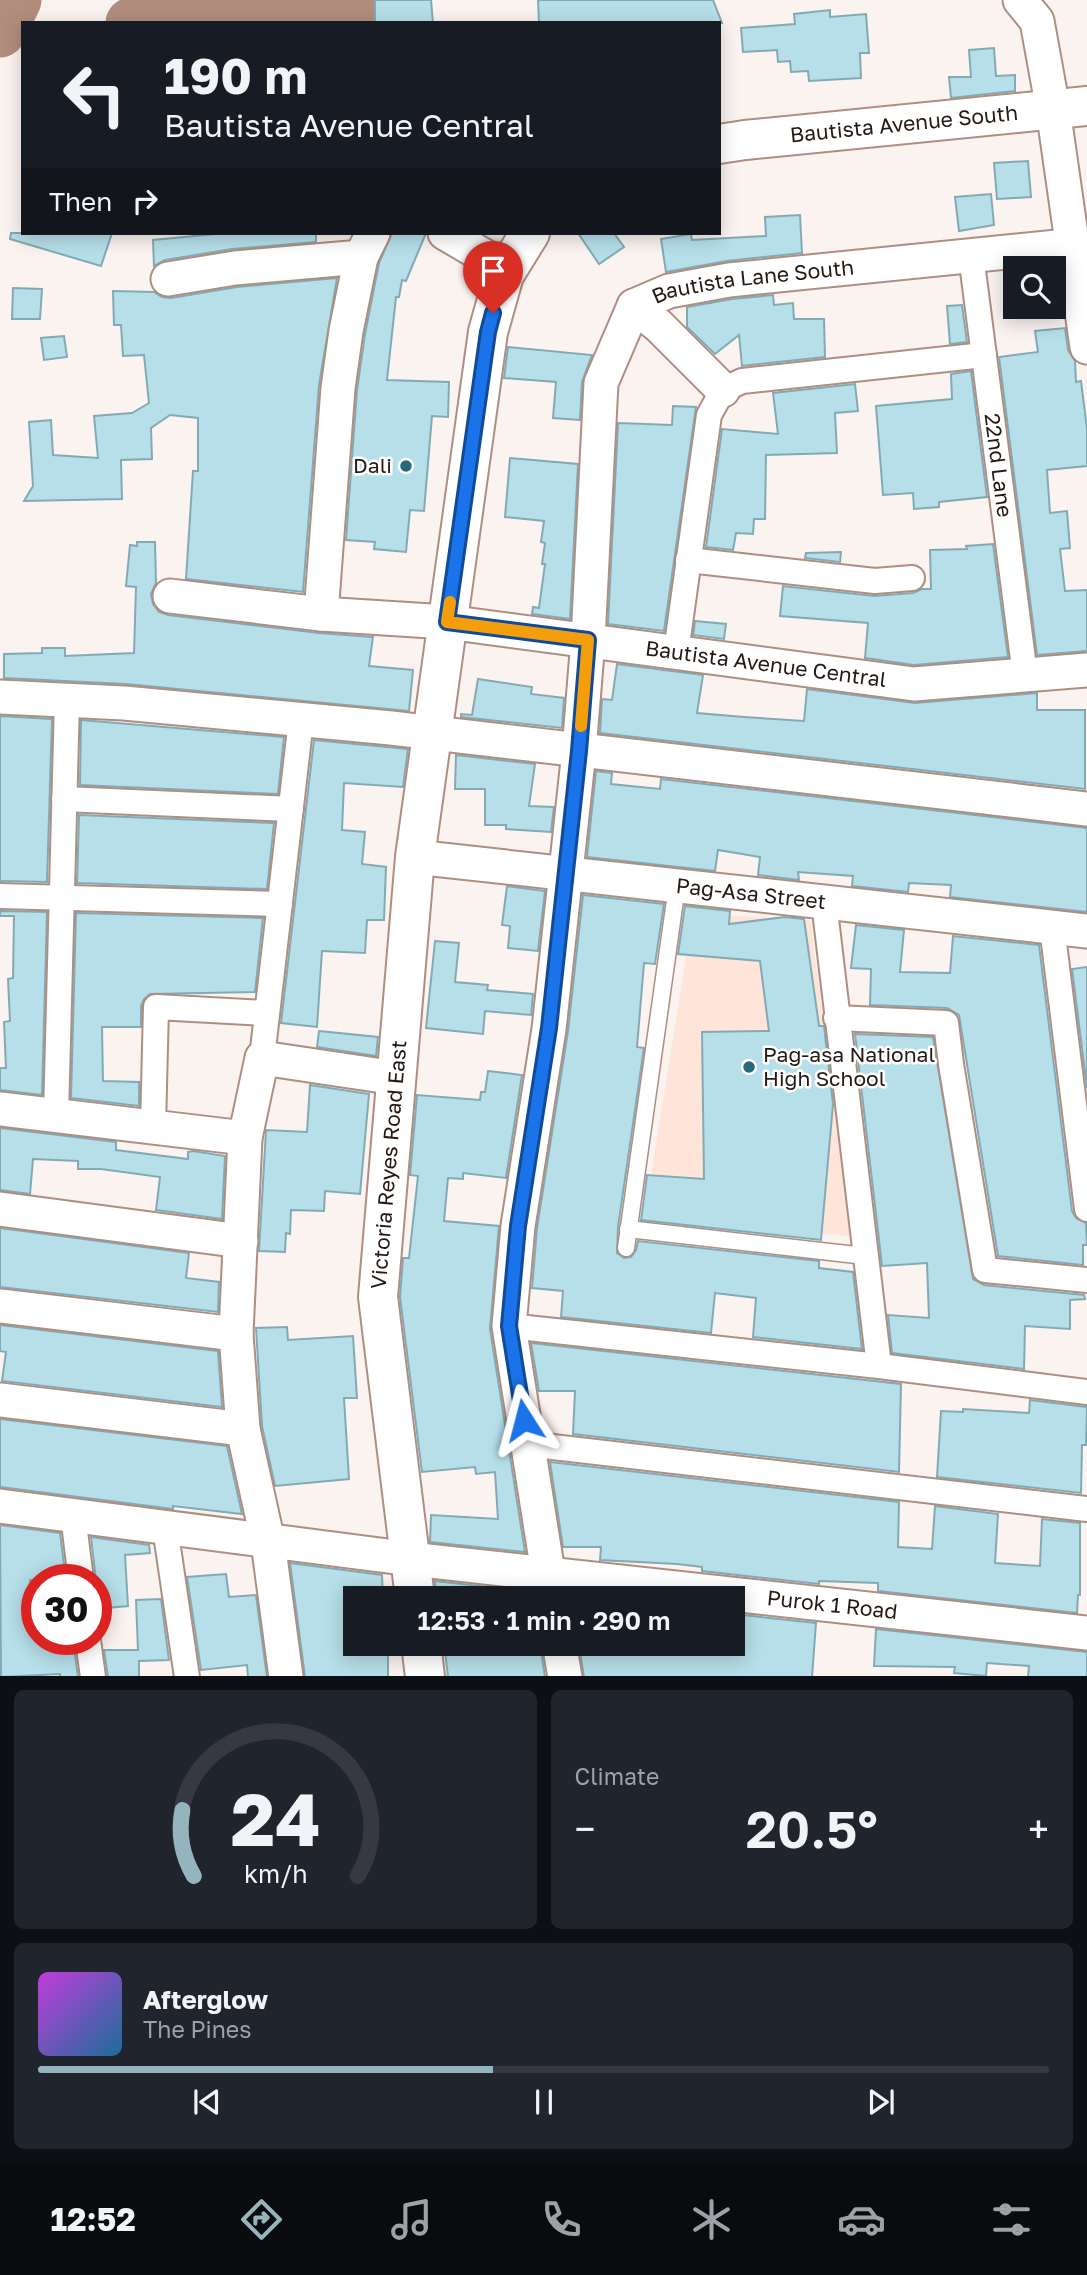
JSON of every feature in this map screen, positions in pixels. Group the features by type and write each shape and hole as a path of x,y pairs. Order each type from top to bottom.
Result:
{"street":[{"path":"1020,0 1037,22 1070,108 1087,347"},
{"name":"Bautista Avenue South","path":"721,145 1070,108"},
{"path":"448,235 508,270"},
{"path":"431,733 488,332 508,270 529,235"},
{"name":"Bautista Lane South","path":"550,1585 509,1326 518,1226 549,1028 579,751 588,640 601,383 634,306 669,291 729,280 1080,244"},
{"path":"168,279 367,245 346,331 338,388 321,614"},
{"name":"22nd Lane","path":"971,255 1025,675"},
{"path":"634,306 659,326 723,390"},
{"path":"676,652 709,415 723,390 742,381 984,355"},
{"path":"688,560 875,581 912,578"},
{"name":"Bautista Avenue Central","path":"170,596 321,614 447,622 914,684 1087,670"},
{"path":"0,697 124,703 431,733 1087,809"},
{"path":"55,1116 67,701"},
{"path":"286,1676 268,1542 243,1429 236,1334 245,1138 262,1058 301,720"},
{"name":"Victoria Reyes Road East","path":"414,1586 378,1297 415,857 431,733"},
{"path":"64,799 290,809"},
{"name":"Pag-Asa Street","path":"415,857 1087,931"},
{"path":"0,896 280,904"},
{"path":"824,902 879,1366"},
{"path":"1052,927 1087,1209"},
{"path":"153,1127 156,1007 267,1013"},
{"path":"836,1018 946,1023 985,1270 1087,1280"},
{"path":"262,1058 396,1078"},
{"path":"0,1109 245,1138"},
{"path":"0,1209 241,1241"},
{"path":"0,1306 236,1334"},
{"path":"509,1326 879,1366 1087,1392"},
{"path":"0,1400 243,1429"},
{"path":"527,1444 1087,1509"},
{"name":"Purok 1 Road","path":"0,1506 411,1559 550,1585 1087,1633"},
{"path":"73,1516 79,1564"},
{"path":"164,1527 187,1676"},
{"path":"90,1655 93,1676"},
{"path":"423,1656 425,1676"},
{"path":"561,1656 565,1676"}],"lane":[{"path":"626,1248 677,886"},
{"path":"628,1229 865,1256"}],"shaded area":[{"name":"Pag-asa National High School","path":"693,913 810,920 852,1237 645,1213"}],"building":[{"path":"375,0 431,0 433,21 375,21"},
{"path":"538,0 713,0 722,23 721,21 539,21"},
{"path":"830,10 830,17 866,14 869,53 860,53 861,78 809,81 808,71 791,72 790,61 778,62 777,50 743,52 741,28 795,24 794,14"},
{"path":"994,48 996,76 1015,75 1015,91 951,98 949,77 971,77 969,50"},
{"path":"1028,161 1031,197 997,199 994,163"},
{"path":"991,194 994,225 959,231 955,197"},
{"path":"800,215 802,253 727,261 666,272 661,239 685,235 691,235 692,240 766,236 765,217"},
{"path":"11,233 111,235 101,266 10,239"},
{"path":"205,235 316,235 316,242 232,249 165,260 154,266 153,240"},
{"path":"391,235 425,235 406,281 402,280 399,297 396,297 387,380 449,382 448,417 432,416 424,511 410,510 406,552 374,549 375,542 346,540 357,390 379,263"},
{"path":"579,235 615,235 624,247 599,264"},
{"path":"337,278 319,385 303,592 186,579 193,471 198,471 198,418 170,415 151,428 152,459 121,460 122,499 24,501 33,486 29,422 51,420 53,455 98,458 94,416 132,413 149,403 144,355 123,356 121,325 114,325 113,291 154,292 171,298 237,287"},
{"path":"13,288 42,289 40,319 12,319"},
{"path":"773,295 774,305 793,303 794,319 824,319 825,357 742,366 739,335 715,354 687,327 687,307"},
{"path":"962,305 967,342 950,344 947,306"},
{"path":"1065,328 1068,350 1075,361 1076,382 1081,381 1087,429 1087,466 1047,470 1050,513 1067,511 1070,548 1060,549 1065,591 1087,590 1087,651 1037,655 999,357 1038,352 1035,331"},
{"path":"64,336 67,357 44,360 41,338"},
{"path":"508,347 592,355 582,382 580,420 553,418 556,382 504,378"},
{"path":"971,371 987,497 939,502 939,507 914,509 913,493 883,495 876,406 952,399 951,374"},
{"path":"855,384 858,411 835,413 837,453 766,455 765,519 754,519 753,534 736,533 733,550 706,547 722,429 778,434 773,393"},
{"path":"673,406 696,407 664,631 608,624 618,423 672,425"},
{"path":"510,458 578,464 570,619 532,614 533,607 539,608 545,564 542,564 545,543 541,542 544,521 505,517"},
{"path":"137,542 155,542 156,583 151,594 153,604 159,612 319,633 373,637 369,666 413,670 409,711 126,684 4,678 4,654 42,653 42,648 65,648 65,656 134,653 136,587 126,586 130,545 137,546"},
{"path":"993,544 1008,657 914,665 865,658 868,623 780,616 783,586 874,596 913,593 931,589 930,550 967,549 966,546"},
{"path":"841,552 840,562 805,558 806,553"},
{"path":"695,621 726,624 724,639 693,635"},
{"path":"617,664 703,675 697,713 744,717 804,721 807,689 915,703 1037,693 1037,710 1085,710 1085,789 600,733 602,699 612,700"},
{"path":"478,679 532,687 531,694 564,698 562,728 461,717 461,714 472,715"},
{"path":"0,716 52,719 47,882 0,881"},
{"path":"81,720 284,737 278,794 80,785"},
{"path":"314,740 408,749 403,787 344,783 342,830 365,832 362,864 386,867 384,920 367,920 365,953 322,951 317,1027 281,1023"},
{"path":"456,755 535,764 529,806 554,807 551,832 506,829 506,825 485,825 485,789 455,789"},
{"path":"596,771 612,773 611,784 660,789 661,779 1087,828 1087,912 950,897 951,885 909,883 908,892 852,886 853,876 798,872 799,880 758,875 760,857 718,850 715,871 587,857"},
{"path":"79,815 274,823 267,889 77,883"},
{"path":"507,886 545,891 538,951 508,948 510,926 502,925"},
{"path":"583,895 664,904 655,964 644,963 637,1047 644,1048 618,1227 617,1253 624,1258 631,1257 638,1241 819,1261 819,1268 853,1272 862,1349 753,1337 756,1298 715,1293 711,1333 561,1317 563,1291 532,1288 537,1228 568,1031"},
{"name":"Pag-asa National High School","path":"685,906 730,911 729,924 785,917 804,919 819,1026 824,1026 833,1104 821,1240 641,1220 647,1175 704,1179 702,1032 769,1031 760,961 678,954"},
{"path":"0,911 47,912 42,1095 0,1090 0,1068 6,1068 4,1022 10,1021 8,979 13,978 14,916 0,916"},
{"path":"76,913 263,918 255,992 150,994 141,1006 141,1027 102,1027 103,1081 139,1082 139,1106 71,1098"},
{"path":"856,925 904,930 900,972 950,973 953,936 1039,945 1072,1211 1076,1218 1086,1223 1087,1245 1083,1245 1083,1265 998,1256 959,1015 947,1008 870,1005 871,969 851,968"},
{"path":"435,941 459,943 455,982 488,985 487,990 533,994 531,1015 485,1011 483,1034 426,1028"},
{"path":"1087,967 1087,1088 1072,969"},
{"path":"319,1031 378,1037 376,1056 317,1047"},
{"path":"855,1034 933,1037 973,1279 984,1285 1084,1295 1085,1299 1070,1300 1070,1329 1025,1326 1024,1369 892,1353 888,1315 929,1318 927,1263 882,1266"},
{"path":"488,1071 522,1075 506,1178 463,1173 463,1179 448,1178 444,1221 499,1226 490,1329 525,1552 430,1542 431,1515 498,1519 495,1472 476,1474 475,1467 422,1472 400,1297 403,1258 409,1258 418,1176 410,1175 417,1095 480,1100 481,1092 485,1092"},
{"path":"310,1085 369,1094 360,1194 325,1191 324,1211 291,1210 290,1234 286,1233 285,1252 259,1251 266,1130 307,1132"},
{"path":"0,1128 116,1142 116,1150 188,1159 188,1152 193,1151 225,1156 222,1219 156,1210 160,1177 101,1169 78,1169 78,1161 33,1159 30,1194 0,1190"},
{"path":"0,1228 189,1253 186,1278 219,1282 218,1312 0,1287"},
{"path":"0,1325 218,1351 222,1407 2,1381 6,1352 0,1351"},
{"path":"287,1327 288,1340 353,1336 357,1398 344,1398 349,1479 275,1486 262,1426 256,1328"},
{"path":"531,1343 901,1384 899,1472 573,1434 575,1391 539,1391"},
{"path":"1030,1400 1087,1407 1086,1445 1082,1445 1081,1493 937,1477 941,1411 963,1412 963,1409 1029,1413"},
{"path":"0,1419 227,1446 242,1514 173,1506 173,1509 0,1487"},
{"path":"550,1462 899,1502 898,1547 932,1549 935,1506 998,1514 995,1563 1040,1566 1042,1519 1080,1523 1080,1595 1077,1613 878,1591 878,1583 819,1581 819,1584 702,1571 702,1567 677,1564 600,1560 601,1547 563,1547"},
{"path":"0,1525 60,1533 64,1564 21,1564 21,1655 75,1655 78,1676 1,1676"},
{"path":"91,1537 149,1545 150,1553 125,1555 128,1606 112,1608 112,1564 94,1564"},
{"path":"290,1563 382,1575 382,1586 343,1586 343,1656 388,1656 388,1676 305,1676"},
{"path":"226,1574 229,1597 256,1595 267,1676 248,1676 247,1665 201,1670 187,1577"},
{"path":"435,1581 479,1586 435,1586"},
{"path":"161,1599 169,1660 139,1661 139,1676 108,1676 105,1655 112,1655 112,1650 138,1650 136,1600"},
{"path":"745,1615 816,1623 812,1676 584,1676 581,1656 745,1656"},
{"path":"876,1629 1087,1652 1087,1676 1028,1676 1029,1666 987,1663 986,1676 954,1673 955,1667 874,1666"},
{"path":"446,1656 542,1656 545,1676 448,1676"}],"waterway":[{"path":"0,32 16,0"},
{"path":"143,21 220,8 335,10 362,0"}],"slow traffic":[{"path":"450,602 447,622 588,640 581,726"}],"place":[{"name":"Dali","path":"406,466"},
{"name":"Pag-asa National High School","path":"749,1067"}],"route":[{"path":"493,313 488,332 447,622 588,640 579,751 549,1028 518,1226 509,1326 524,1420"}]}
